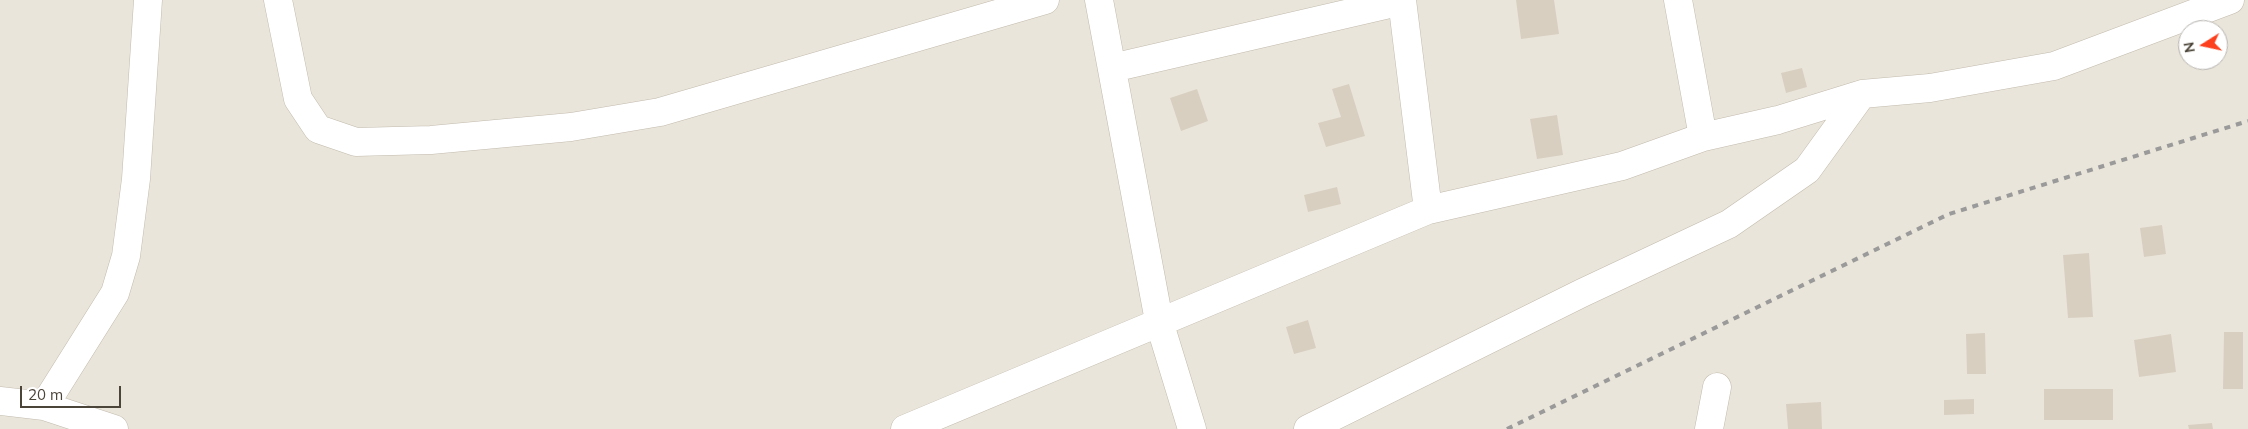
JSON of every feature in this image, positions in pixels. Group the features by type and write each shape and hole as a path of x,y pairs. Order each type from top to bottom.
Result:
{"street":[{"path":"44,406 115,293 126,256 136,179 148,0"},
{"path":"278,0 298,99 318,129 356,142 431,140 571,127 660,112 1045,0"},
{"path":"1099,0 1159,321 1192,429"},
{"path":"1678,0 1703,137"},
{"path":"905,429 1159,321 1428,210 1622,166 1703,137 1778,120 1862,94 1930,88 2054,66 2230,0"},
{"path":"1112,68 1402,1 1428,210"},
{"path":"1308,429 1582,293 1729,224 1807,170 1862,94"},
{"path":"1710,429 1716,387"},
{"path":"0,401 44,406 114,429"}],"shaded area":[{"path":"0,0 2248,0 2248,429 0,429"}],"building":[{"path":"1516,0 1554,0 1559,34 1521,39"},
{"path":"1802,68 1807,87 1786,93 1781,73"},
{"path":"1349,84 1365,136 1326,147 1318,123 1341,117 1332,89"},
{"path":"1197,89 1208,121 1181,131 1170,98"},
{"path":"1557,115 1563,155 1537,159 1530,119"},
{"path":"1337,187 1341,204 1308,212 1304,195"},
{"path":"2162,225 2166,254 2144,257 2140,228"},
{"path":"2089,253 2093,317 2068,318 2063,255"},
{"path":"1308,320 1316,348 1294,354 1286,327"},
{"path":"2224,332 2243,332 2243,389 2223,389"},
{"path":"1985,333 1986,374 1967,374 1966,334"},
{"path":"2171,334 2176,372 2139,377 2134,340"},
{"path":"2044,389 2113,389 2113,420 2044,420"},
{"path":"1974,399 1974,414 1944,415 1944,400"},
{"path":"1821,402 1822,429 1788,429 1786,404"},
{"path":"2212,423 2213,429 2189,429 2188,425"}],"railway":[{"path":"1507,429 1949,214 2248,121"}]}
